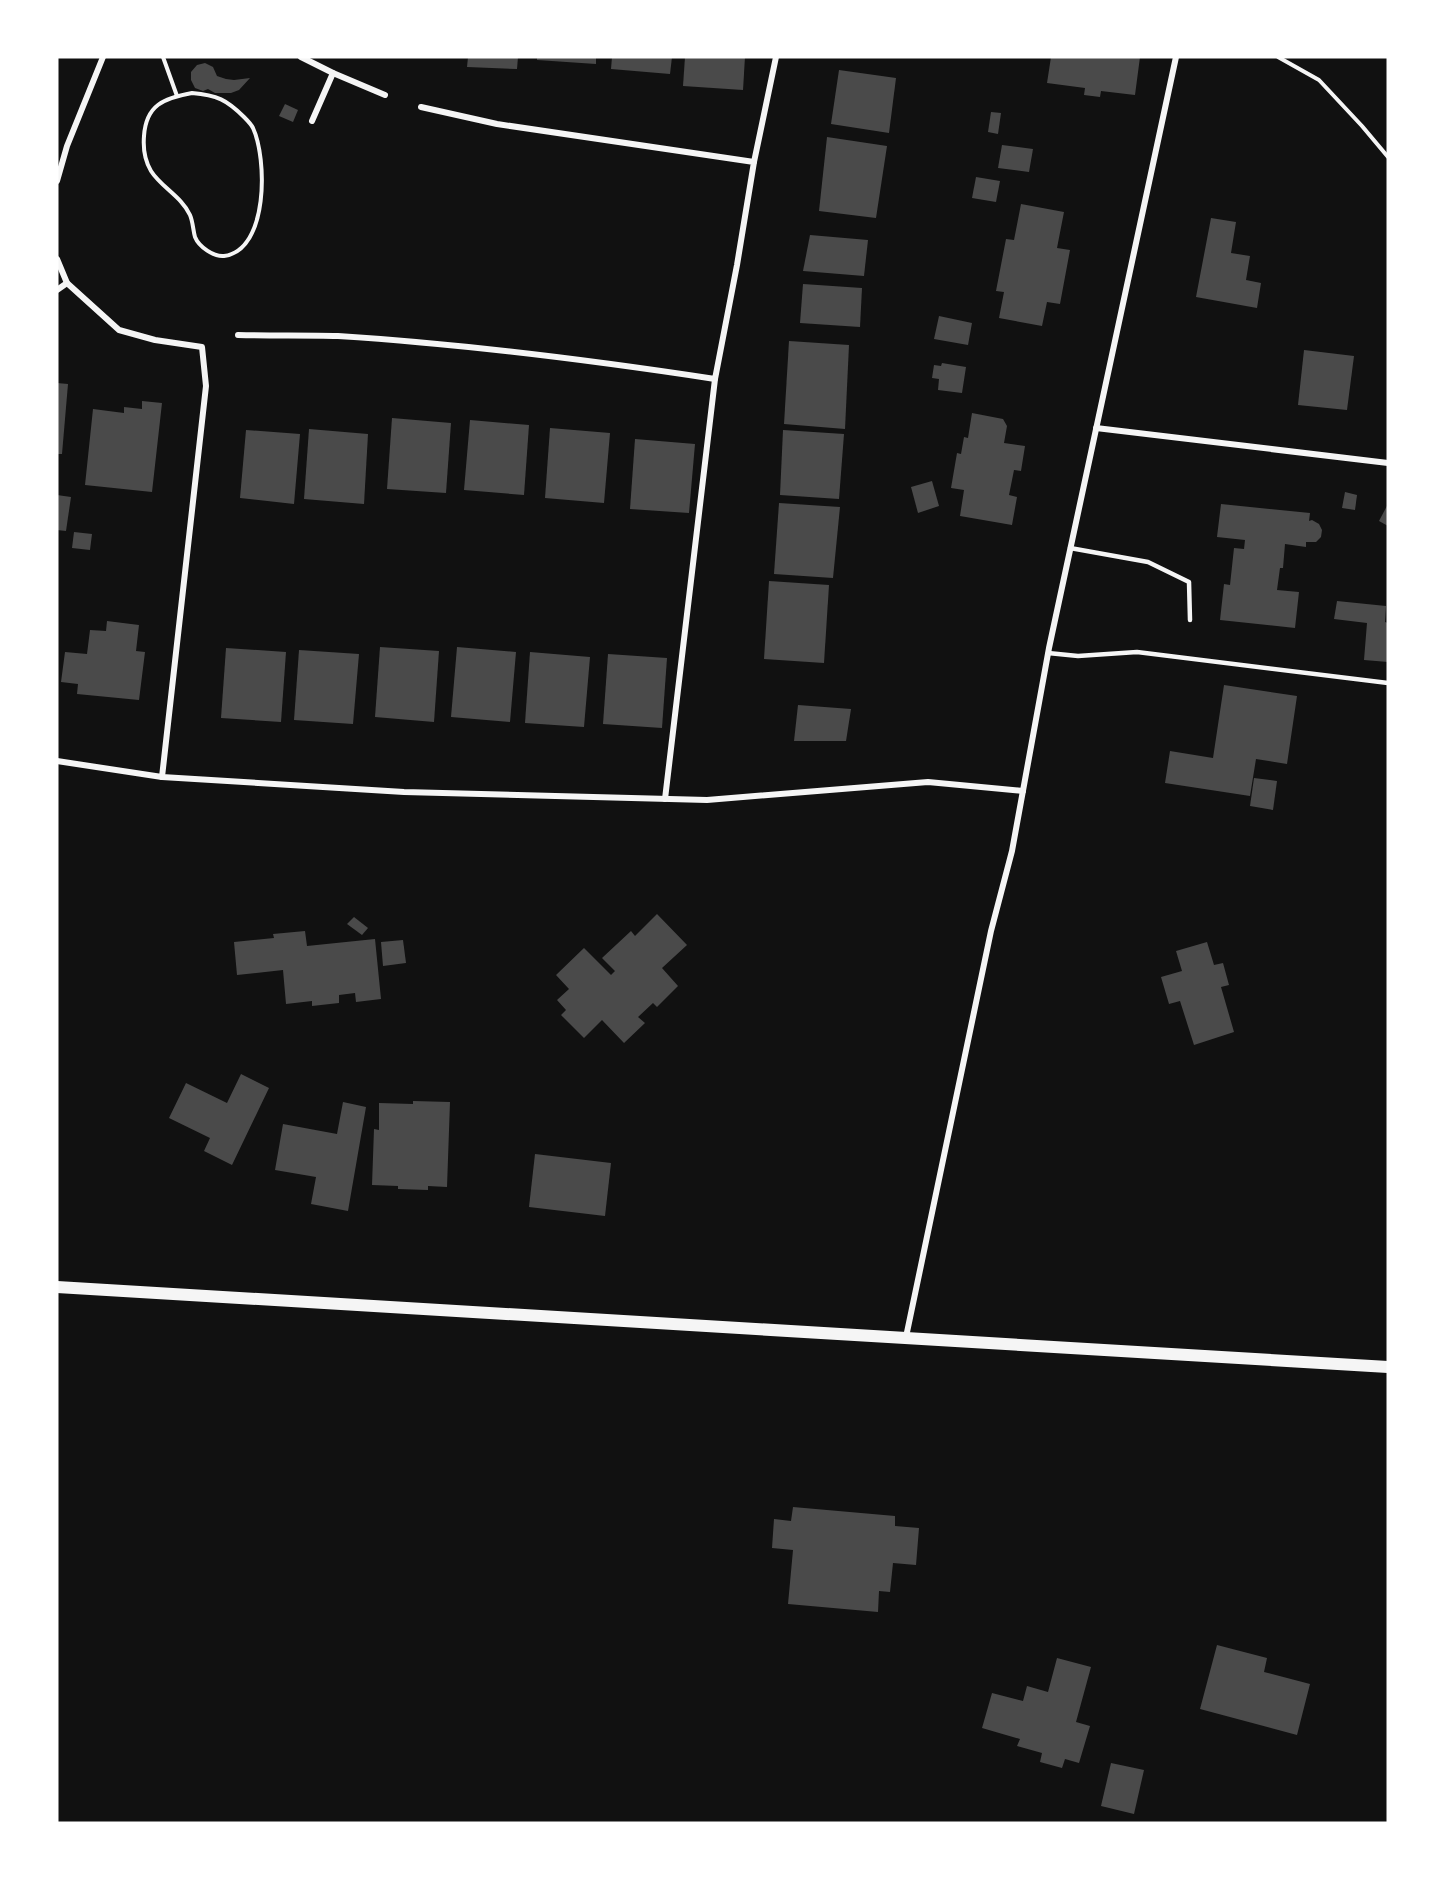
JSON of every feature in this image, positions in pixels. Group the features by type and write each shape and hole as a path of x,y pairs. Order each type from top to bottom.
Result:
{"main road":[{"path":"57,1287 1388,1368"}],"street":[{"path":"57,181 67,146 104,57"},
{"path":"301,57 385,94"},
{"path":"665,799 715,379 754,162 776,57"},
{"path":"906,1338 991,931 1012,851 1048,654 1176,57"},
{"path":"312,121 333,73"},
{"path":"421,107 497,124 754,162"},
{"path":"57,259 67,283 119,330 155,340 202,346 206,386 162,777"},
{"path":"57,290 67,283"},
{"path":"238,335 338,336 572,358 715,379"},
{"path":"1096,428 1388,463"},
{"path":"57,761 162,777 404,792 707,800 928,782 1023,791"}],"lane":[{"path":"1070,548 1149,562 1189,582 1191,620"},
{"path":"1048,654 1078,656 1137,652 1388,683"}],"path":[{"path":"163,57 177,96"},
{"path":"1278,57 1319,80 1388,157"},
{"path":"192,93 212,95 232,104 252,127 262,165 261,205 255,227 236,252 222,256 210,253 196,240 190,214 151,172 145,157 145,120 160,103 177,96 192,93"}],"building":[{"path":"468,57 518,57 517,69 467,67"},
{"path":"537,57 596,57 596,64 537,60"},
{"path":"612,57 672,57 670,74 611,69"},
{"path":"685,57 745,57 743,90 683,86"},
{"path":"1051,57 1140,57 1135,95 1101,91 1100,97 1084,95 1085,88 1047,83"},
{"path":"205,63 213,67 217,76 226,79 250,78 239,90 231,93 215,93 208,89 203,91 195,88 191,80 191,72 197,65"},
{"path":"839,70 896,78 889,133 831,124"},
{"path":"285,104 298,110 293,122 279,116"},
{"path":"991,112 1001,113 998,134 988,132"},
{"path":"827,137 887,146 876,218 819,211"},
{"path":"1002,145 1033,149 1029,172 998,168"},
{"path":"976,177 1000,181 996,202 972,198"},
{"path":"1021,204 1064,212 1057,248 1070,250 1060,304 1047,302 1042,326 999,318 1004,292 996,291 1006,239 1014,240"},
{"path":"1211,218 1236,222 1231,253 1250,256 1246,280 1261,283 1257,308 1196,297"},
{"path":"810,235 868,240 864,276 803,271"},
{"path":"803,284 862,288 860,327 800,323"},
{"path":"939,316 972,323 968,345 934,339"},
{"path":"789,341 849,345 845,429 784,424"},
{"path":"1304,350 1354,356 1347,410 1298,405"},
{"path":"942,363 966,367 962,393 938,390 939,379 932,378 934,365 941,366"},
{"path":"57,383 68,384 62,454 57,454"},
{"path":"142,401 162,403 152,492 85,485 93,409 124,413 124,407 142,409"},
{"path":"972,413 1003,419 1007,426 1004,443 1025,446 1021,471 1014,470 1009,495 1017,497 1012,525 960,516 964,490 951,488 957,453 961,454 964,437 968,438"},
{"path":"392,418 451,423 446,493 387,489"},
{"path":"470,420 529,425 524,495 464,490"},
{"path":"550,428 610,433 604,503 545,498"},
{"path":"309,429 368,434 364,504 304,499"},
{"path":"246,430 300,434 294,504 240,498"},
{"path":"783,430 844,434 839,499 780,495"},
{"path":"635,439 695,444 689,513 630,509"},
{"path":"932,481 939,506 918,513 911,487"},
{"path":"1345,492 1357,495 1355,510 1342,508"},
{"path":"57,495 71,497 66,531 57,530"},
{"path":"779,503 840,507 833,578 774,574"},
{"path":"1221,504 1310,513 1309,521 1312,520 1319,524 1322,530 1321,537 1316,542 1306,542 1306,547 1285,544 1283,568 1280,568 1277,590 1299,592 1295,628 1220,620 1224,584 1230,585 1234,548 1244,549 1245,540 1217,537"},
{"path":"1388,504 1388,526 1379,521"},
{"path":"74,532 92,534 90,550 72,548"},
{"path":"769,581 829,585 824,663 764,659"},
{"path":"1337,601 1386,606 1388,662 1364,660 1367,623 1334,619"},
{"path":"107,621 139,625 136,651 145,652 139,700 77,694 78,684 61,682 65,652 87,654 90,630 106,631"},
{"path":"380,647 439,651 434,722 375,717"},
{"path":"457,647 516,652 510,722 451,717"},
{"path":"226,648 286,652 281,722 221,718"},
{"path":"299,650 359,654 353,724 294,720"},
{"path":"530,652 590,657 584,727 525,723"},
{"path":"608,654 667,658 662,728 603,724"},
{"path":"1224,685 1297,696 1287,764 1256,759 1250,796 1165,783 1170,751 1213,758"},
{"path":"798,705 851,709 846,741 794,741"},
{"path":"1254,778 1277,781 1273,810 1250,806"},
{"path":"657,914 687,945 662,968 678,986 657,1007 653,1003 638,1017 645,1023 624,1043 602,1020 584,1038 561,1015 566,1010 557,1000 569,989 556,975 584,948 611,975 615,971 602,958 631,931 635,936"},
{"path":"354,917 368,928 362,935 347,924"},
{"path":"305,931 307,946 375,939 381,999 356,1002 355,993 339,995 339,1003 312,1006 312,1001 286,1004 283,970 237,975 234,942 274,938 273,934"},
{"path":"403,940 406,963 383,966 381,942"},
{"path":"1207,942 1214,965 1223,963 1229,985 1221,987 1234,1032 1194,1045 1180,1001 1169,1004 1161,977 1182,971 1176,951"},
{"path":"241,1074 269,1088 232,1165 204,1151 210,1138 169,1118 186,1083 227,1103"},
{"path":"413,1101 450,1102 447,1187 428,1186 428,1190 372,1185 374,1129 379,1130 379,1103 413,1104"},
{"path":"343,1102 366,1107 348,1211 311,1204 316,1177 275,1170 283,1124 337,1134"},
{"path":"535,1154 611,1163 605,1216 529,1207"},
{"path":"793,1507 895,1516 895,1526 919,1528 916,1565 893,1563 890,1592 879,1591 878,1612 788,1604 793,1550 772,1548 774,1519 791,1521"},
{"path":"1217,1645 1267,1658 1264,1672 1310,1684 1297,1735 1200,1709"},
{"path":"1057,1658 1091,1667 1076,1722 1090,1726 1079,1763 1065,1759 1062,1768 1040,1762 1042,1753 1017,1746 1020,1739 982,1728 992,1693 1023,1701 1027,1686 1048,1692"},
{"path":"1111,1763 1144,1770 1134,1814 1101,1806"}]}
